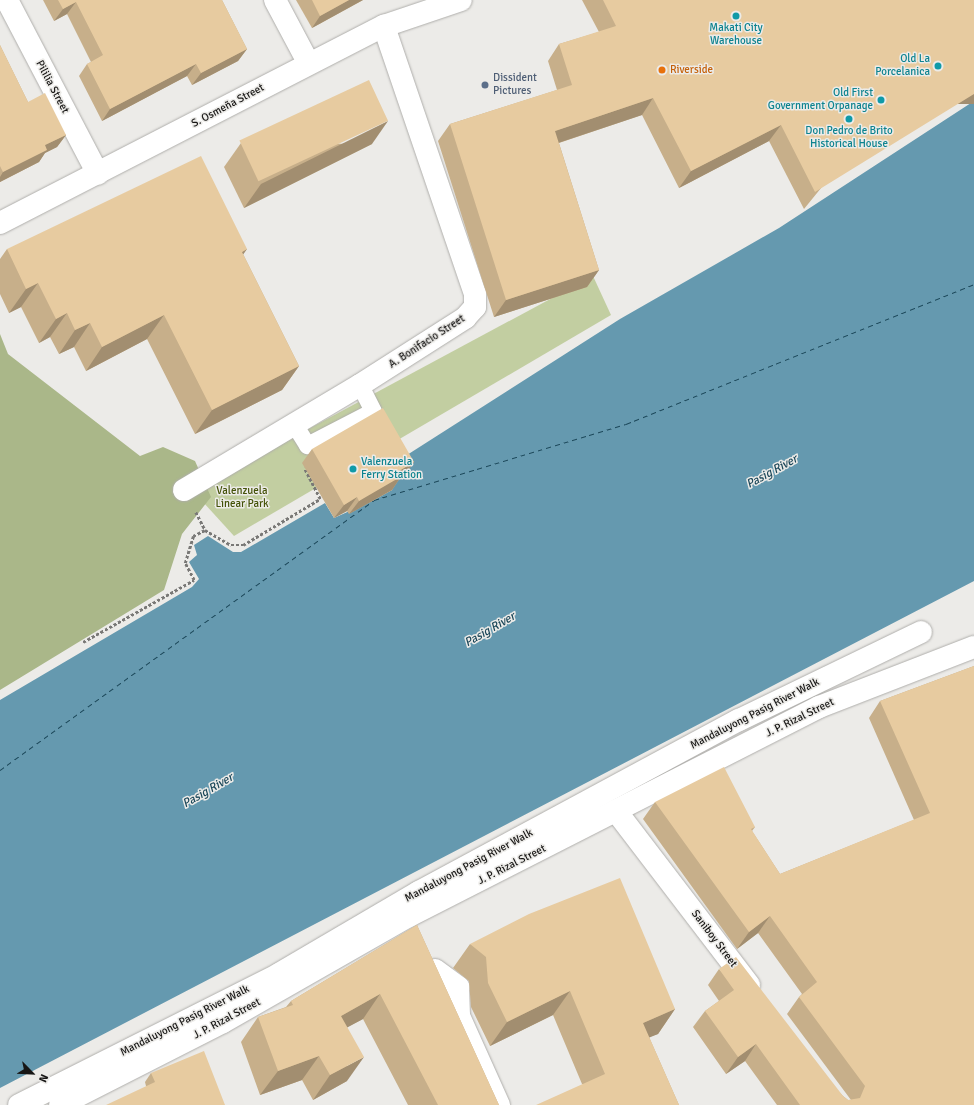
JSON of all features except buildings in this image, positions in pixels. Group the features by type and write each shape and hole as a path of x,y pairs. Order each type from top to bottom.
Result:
{"street":[{"name":"Pililia Street","path":"7,0 98,174"},
{"path":"275,0 309,64"},
{"name":"S. Osmeña Street","path":"0,223 384,26 461,0"},
{"name":"A. Bonifacio Street","path":"184,490 360,385 465,318 475,307 475,294 384,26"},
{"name":"Mandaluyong Pasig River Walk","path":"19,1105 279,974 419,892 739,720 921,632"},
{"name":"J. P. Rizal Street","path":"60,1105 85,1099 409,916 819,707 974,647"},
{"name":"Saniboy Street","path":"616,811 764,1005"},
{"path":"409,916 435,970 440,996 459,1016 499,1105"}],"lane":[{"path":"294,424 307,445 372,411 360,385"}],"path":[{"path":"84,642 194,580 185,563 193,536 205,530 231,545 243,544 320,499 302,461"}],"green space":[{"name":"Valenzuela Linear Park","path":"593,276 611,315 234,536 193,491"},
{"path":"0,334 8,354 140,456 163,447 195,461 211,497 182,534 164,590 0,690"}],"water":[{"name":"Pasig River","path":"974,101 974,581 0,1088 0,700 192,587 199,579 189,562 197,555 194,545 208,536 233,552 241,552 325,503 334,518 392,490 396,462 620,319 779,228"}],"ferry route":[{"path":"0,770 374,500 626,424 974,284"}],"place":[{"name":"Makati City Warehouse","path":"736,16"},
{"name":"Old La Porcelanica","path":"938,66"},
{"name":"Riverside","path":"662,70"},
{"name":"Dissident Pictures","path":"485,85"},
{"name":"Old First Government Orpanage","path":"881,100"},
{"name":"Don Pedro de Brito Historical House","path":"849,119"},
{"name":"Valenzuela Ferry Station","path":"353,469"}]}
